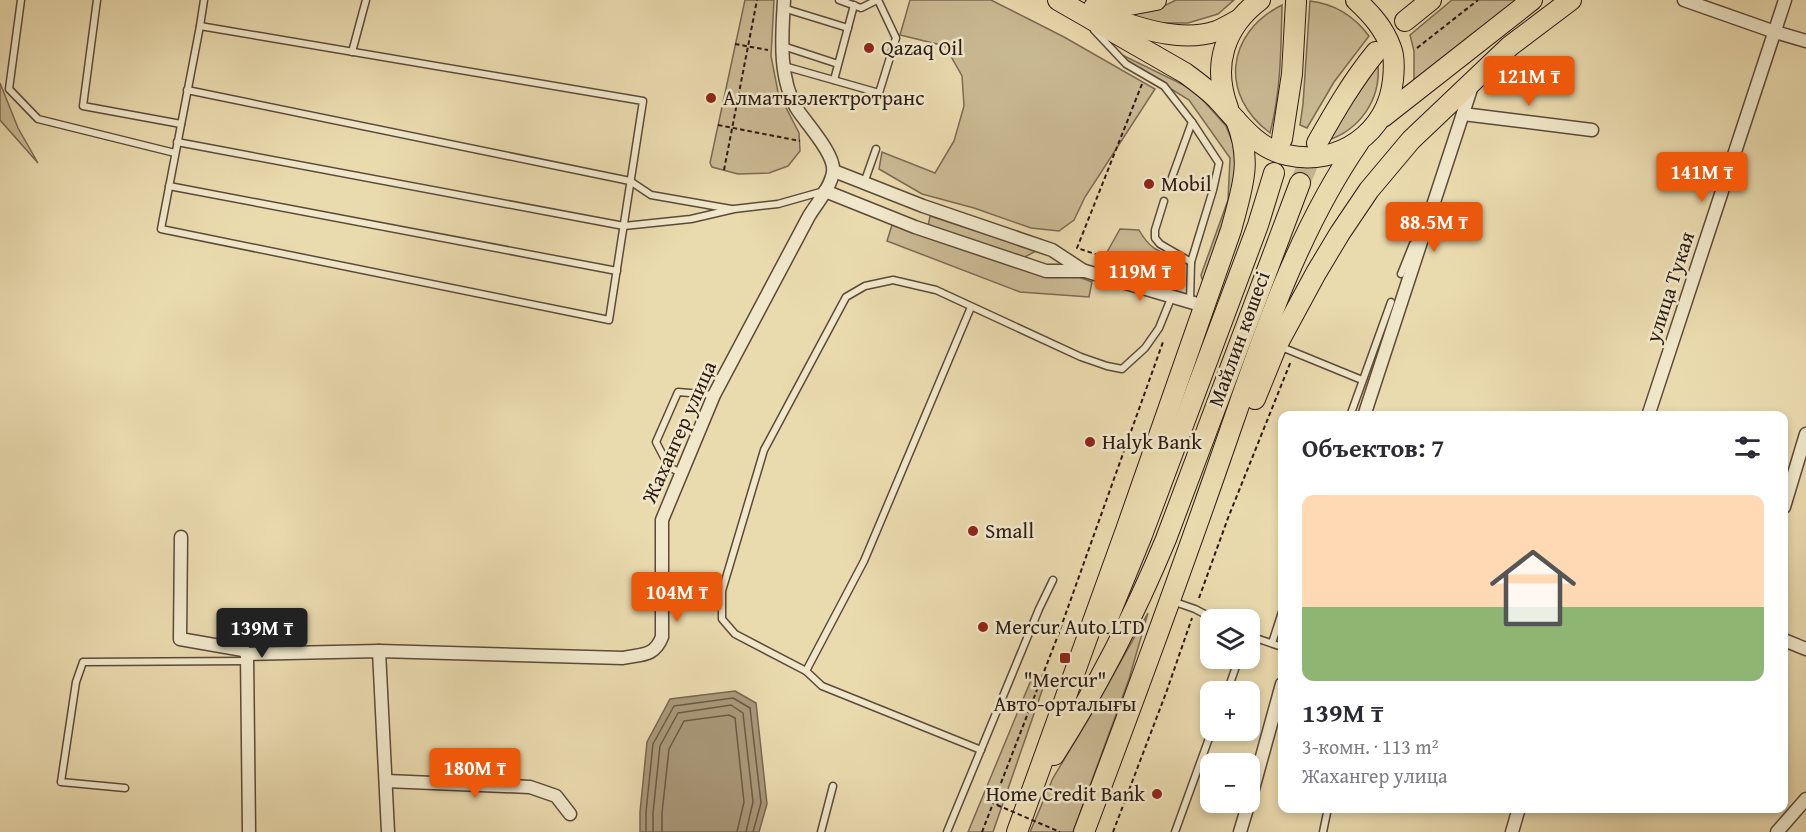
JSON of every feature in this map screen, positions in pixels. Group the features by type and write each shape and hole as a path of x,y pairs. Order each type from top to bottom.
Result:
{"main road":[{"path":"1067,2 1119,8 1156,0"},
{"path":"1358,0 1373,2 1383,0"},
{"path":"1358,0 1379,23 1392,49 1394,61 1392,90 1381,118"},
{"path":"1405,21 1431,0"},
{"path":"1067,2 1203,86 1249,135 1263,145 1287,155 1312,158 1337,153 1359,142 1381,118 1532,0"},
{"path":"1171,601 1286,348 1316,273 1340,233 1369,190 1411,141 1510,46 1571,0"},
{"path":"1067,2 1164,34 1184,35 1217,31 1248,8"},
{"path":"1282,139 1292,74 1296,2"},
{"name":"Майлин көшесі","path":"1017,832 1126,530 1197,304 1231,230 1245,180 1246,164 1243,140 1222,93 1222,56 1228,37 1248,8"},
{"path":"1317,143 1346,92 1376,52"},
{"name":"Майлин көшесі","path":"1084,832 1171,601 1274,309 1302,242 1359,142"},
{"name":"Майлин көшесі","path":"1034,785 1142,535 1258,225 1274,173"},
{"name":"Майлин көшесі","path":"1034,785 1084,709 1120,642 1146,586 1166,539 1300,183"}],"street":[{"path":"1684,0 1806,41"},
{"name":"улица Тукая","path":"1650,411 1785,0"},
{"path":"784,4 777,48 786,81 795,106 831,158 834,171 923,206 1052,250 1085,271"},
{"path":"1366,411 1474,81"},
{"path":"1463,114 1592,130"},
{"name":"Жахангер улица","path":"181,537 180,639 243,650 247,658 379,651 623,657 649,653 658,647 662,637 662,520 714,395 834,171"},
{"path":"825,191 915,227 1046,271 1085,271 1197,304"},
{"path":"1788,494 1806,434"},
{"path":"1788,641 1806,648"},
{"path":"379,651 388,832"},
{"path":"247,658 249,832"},
{"path":"1260,767 1278,712"},
{"path":"386,781 530,787 556,796 570,814"},
{"path":"1777,832 1806,799"},
{"path":"1240,832 1246,813"},
{"path":"1512,832 1518,813"}],"lane":[{"path":"21,0 9,89 38,119 175,153"},
{"path":"97,0 83,106 181,124"},
{"path":"200,26 642,102 609,320 161,229 204,0"},
{"path":"352,52 366,0"},
{"path":"783,66 879,93 896,39 878,0 861,8 840,0"},
{"path":"1067,2 1126,64 1164,86 1192,122 1219,163 1191,262 1191,285 1197,304"},
{"path":"784,4 848,28"},
{"path":"834,80 854,5"},
{"path":"777,48 838,64"},
{"path":"187,90 630,181 651,195 734,209"},
{"path":"1171,180 1192,122"},
{"path":"177,142 624,226 691,219 734,209 778,204 825,191"},
{"path":"864,183 876,149"},
{"path":"169,186 617,271"},
{"path":"1164,201 1155,230 1155,238 1160,244 1191,262"},
{"path":"1401,274 1413,244 1423,239"},
{"path":"981,750 822,686 806,671 735,634 722,619 722,591 764,450 846,297 865,286 893,280 936,290 1081,357 1122,369 1145,348 1159,328 1172,296"},
{"path":"1351,411 1391,302"},
{"path":"806,671 864,561 970,307"},
{"path":"1286,348 1362,380"},
{"path":"681,473 669,467 656,442 678,392 714,395"},
{"path":"1354,402 1366,411"},
{"path":"947,832 1053,580"},
{"path":"1171,601 1200,612"},
{"path":"1272,643 1278,624"},
{"path":"1260,639 1278,645"},
{"path":"125,788 61,782 76,682 83,662 247,658"},
{"path":"1175,832 1208,741"},
{"path":"821,832 833,786"},
{"path":"1323,832 1327,813"}],"path":[{"path":"724,170 757,0"},
{"path":"1417,48 1478,0"},
{"path":"735,44 777,48"},
{"path":"1146,75 1077,248 1191,285"},
{"path":"718,125 800,141"},
{"path":"982,832 1057,638 1163,344 1163,335 1159,328"},
{"path":"1113,832 1166,693 1286,348"},
{"path":"991,809 998,795 1000,796 997,805 1060,832"}],"shaded area":[{"path":"745,0 774,0 771,56 778,92 799,133 800,151 788,166 769,173 738,174 712,167 710,163"},
{"path":"910,0 991,0 1064,37 1155,89 1085,197 1074,220 1059,231 1031,228 974,208 922,194 879,169 882,152 935,173 954,141 964,106 962,76 945,46 900,35"},
{"path":"1176,0 1234,0 1218,14 1188,23 1156,23 1123,13 1166,5"},
{"path":"1452,0 1519,0 1414,82 1414,51 1410,35"},
{"path":"1310,1 1344,12 1369,36 1334,82 1307,128 1300,125"},
{"path":"1282,5 1278,85 1270,133 1254,118 1242,101 1237,83 1236,65 1240,48 1249,31 1263,17"},
{"path":"1116,52 1194,90 1226,126 1238,156 1235,201 1206,280 1202,279 1201,275 1228,200 1230,158 1189,100 1115,54"},
{"path":"1378,64 1376,90 1366,112 1349,129 1326,141"},
{"path":"0,83 18,128 38,163 0,120"},
{"path":"930,216 1036,251 1023,258 928,227"},
{"path":"892,225 1034,273 1079,277 1092,282 1089,297 1020,292 887,241"},
{"path":"1120,229 1139,230 1154,248 1176,258 1173,276 1106,254"},
{"path":"1148,613 1129,679 1073,832 1030,832 1053,778"},
{"path":"1031,680 1045,682 993,832 968,832"}],"water":[{"path":"735,691 756,703 767,804 759,832 640,832 647,742 670,699"}],"tunnel":[{"path":"1300,183 1317,143"}],"place":[{"name":"Qazaq Oil","path":"869,48"},
{"name":"Алматыэлектротранс","path":"711,98"},
{"name":"Mobil","path":"1149,184"},
{"name":"Halyk Bank","path":"1090,442"},
{"name":"Small","path":"973,531"},
{"name":"Mercur Auto LTD","path":"983,627"},
{"name":"\"Mercur\" Авто-орталығы","path":"1065,658"},
{"name":"Home Credit Bank","path":"1157,794"}]}
